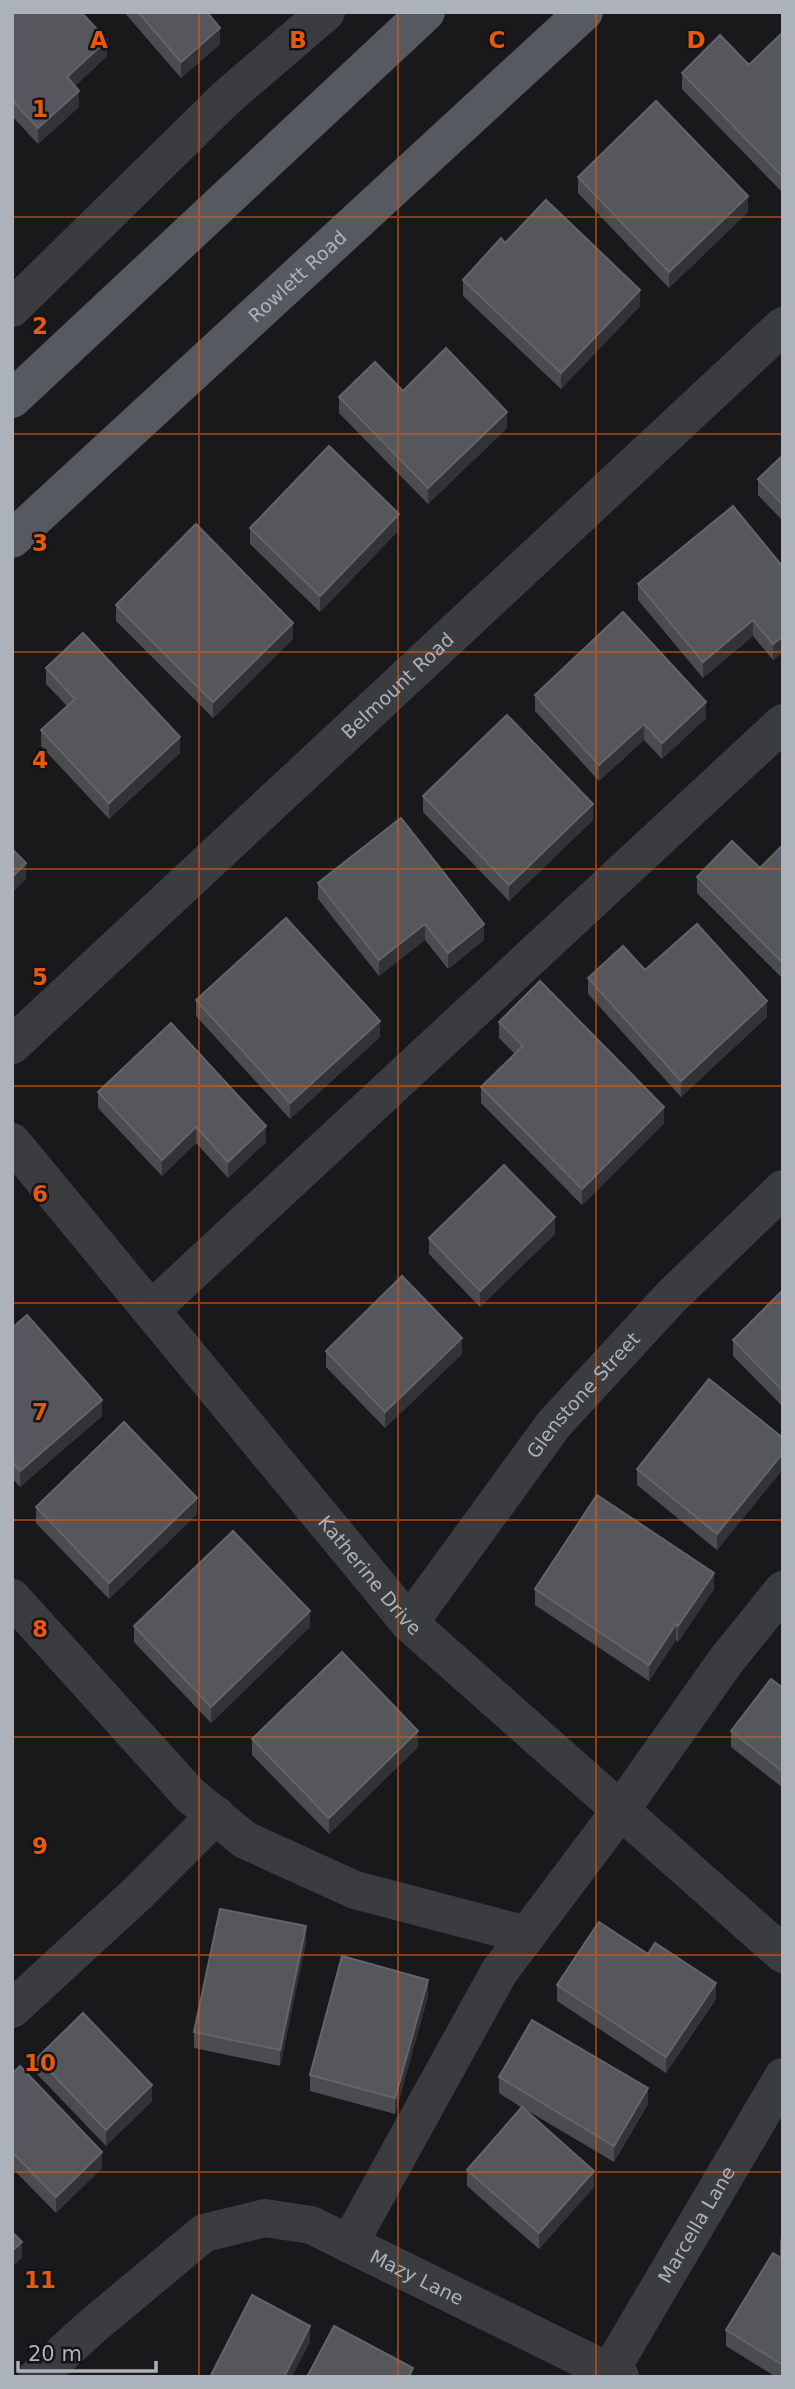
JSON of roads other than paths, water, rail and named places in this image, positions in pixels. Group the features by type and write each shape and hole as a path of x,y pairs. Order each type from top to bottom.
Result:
{"main road":[{"path":"12,399 426,12"},
{"name":"Rowlett Road","path":"12,539 584,12"}],"street":[{"path":"12,307 226,98 326,12"},
{"name":"Belmount Road","path":"12,1045 783,326"},
{"path":"151,1310 783,723"},
{"name":"Katherine Drive","path":"12,1142 409,1623 783,1954"},
{"name":"Glenstone Street","path":"409,1623 554,1424 671,1297 783,1189"},
{"path":"349,2244 499,1972 620,1811 724,1662 783,1590"},
{"path":"12,1598 190,1795 245,1840 355,1890 527,1935"},
{"path":"12,2009 138,1893 216,1815"},
{"name":"Marcella Lane","path":"615,2374 783,2077"},
{"name":"Mazy Lane","path":"37,2377 89,2329 204,2233 265,2218 310,2225 615,2374"}]}
